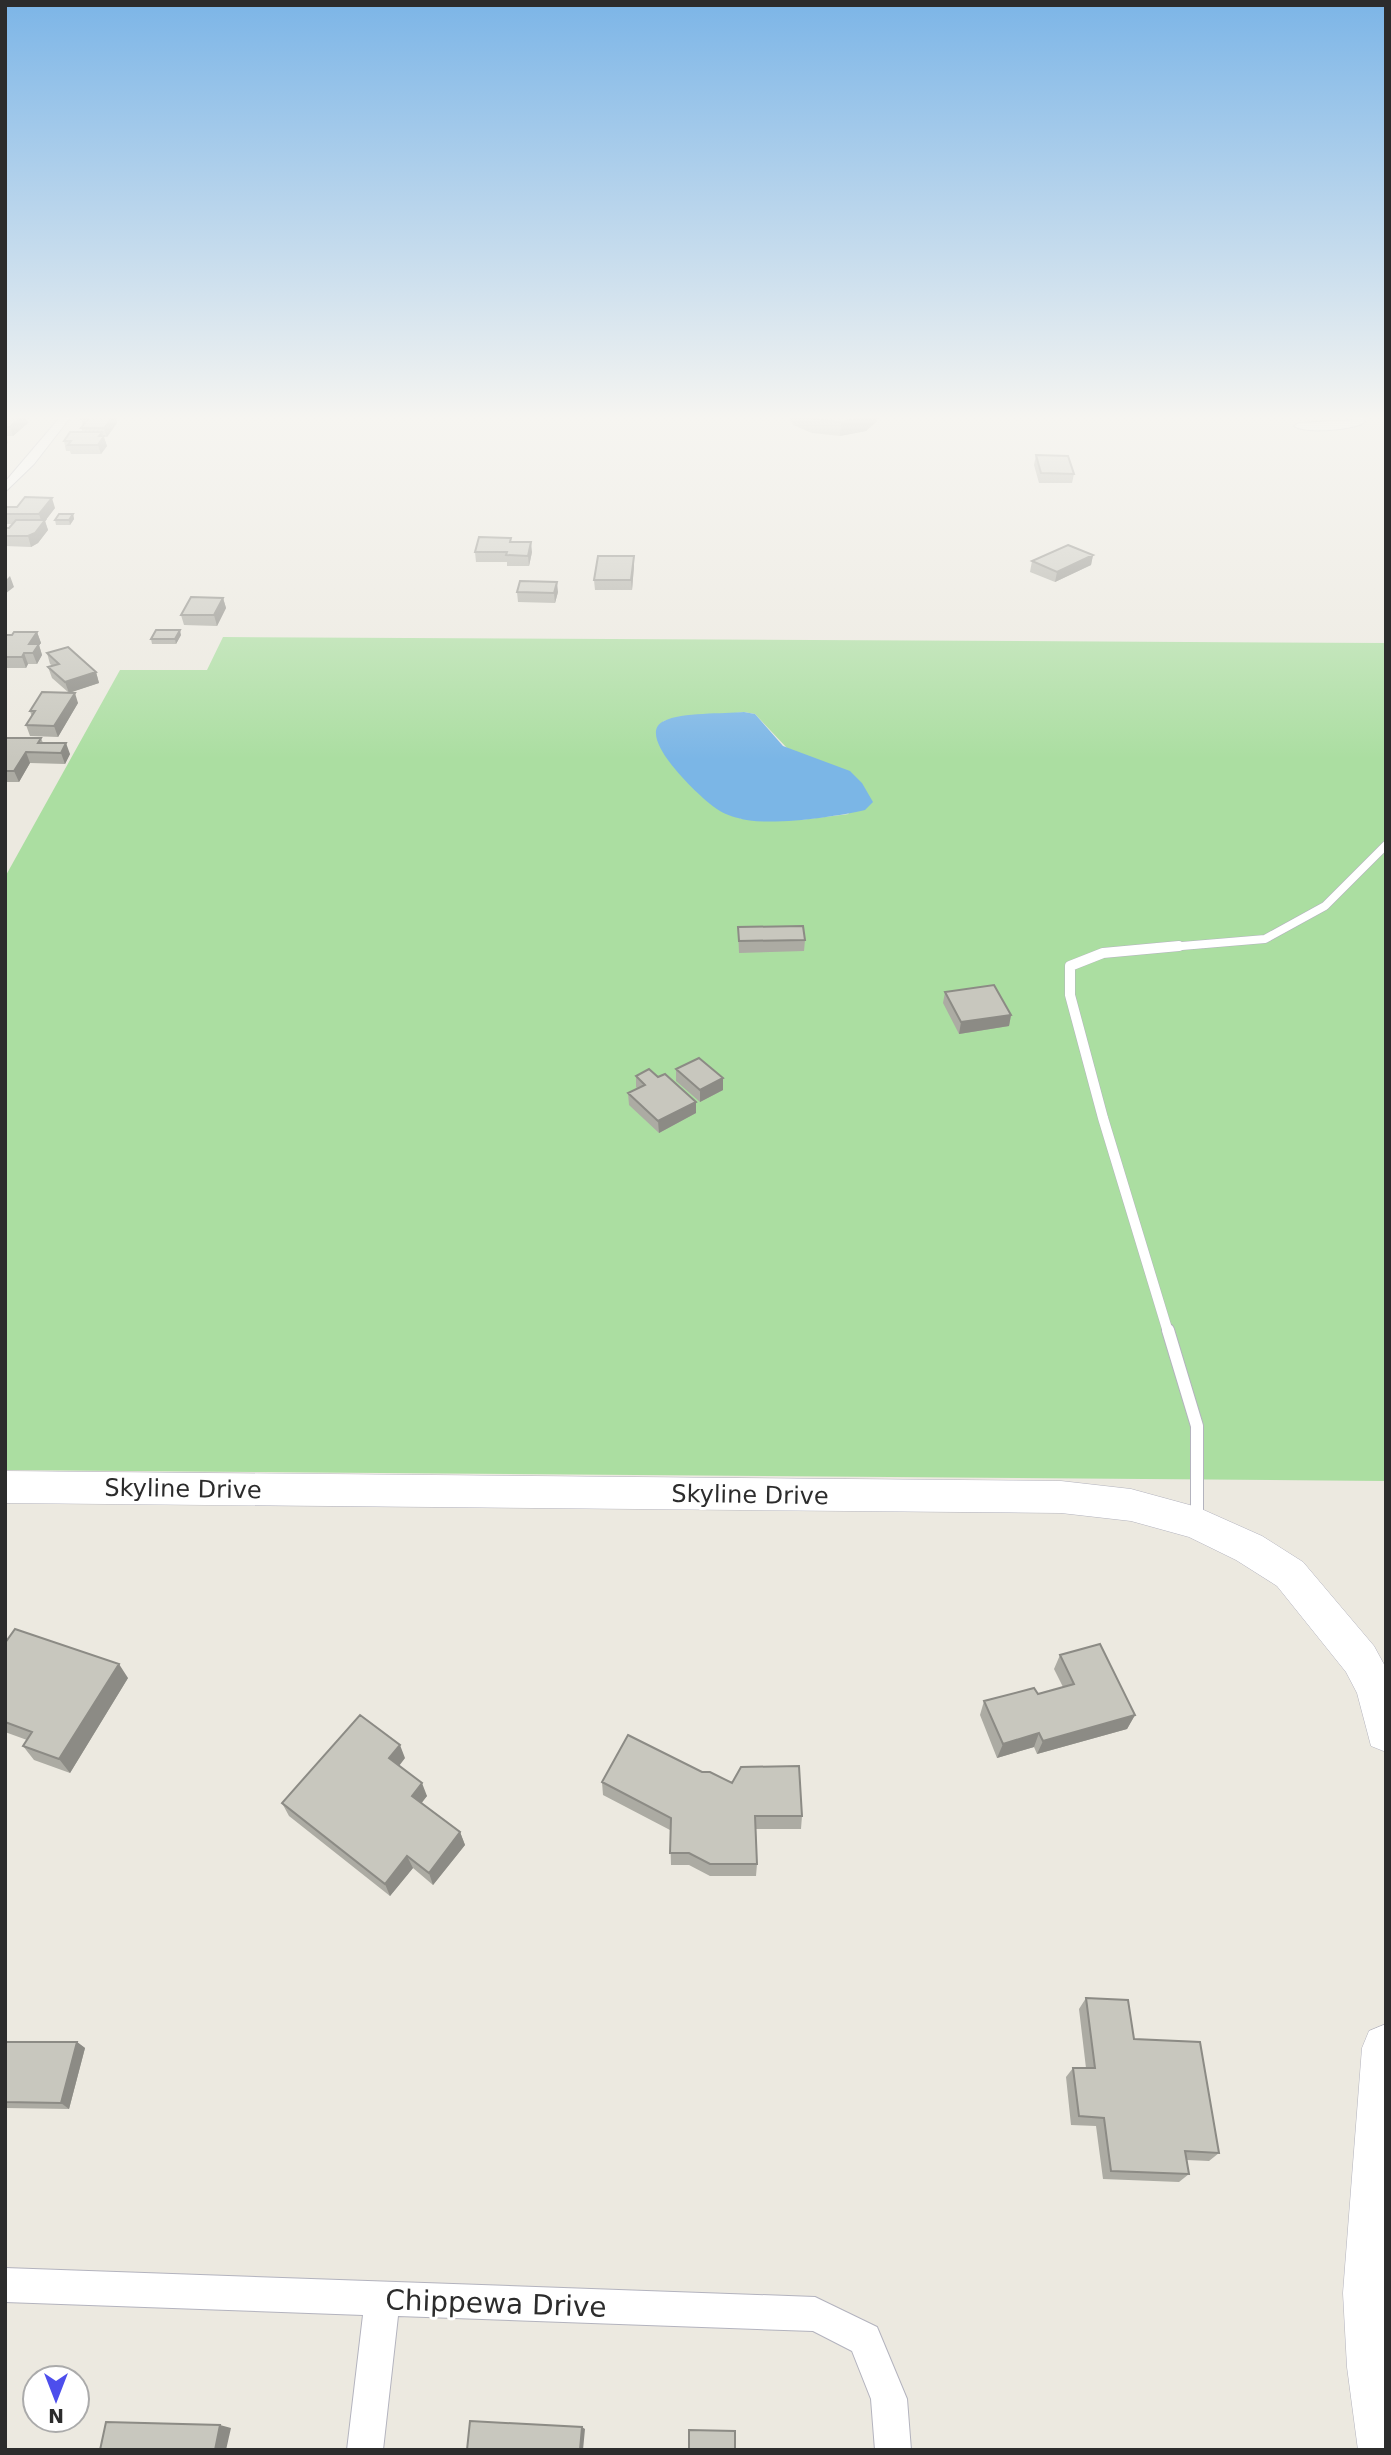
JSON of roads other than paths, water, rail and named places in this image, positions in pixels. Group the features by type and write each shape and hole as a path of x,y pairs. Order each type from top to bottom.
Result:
{"street":[{"name":"Skyline Drive","path":"5,1487 1061,1497 1131,1505 1197,1523 1249,1548 1290,1574 1360,1659 1376,1690 1386,1731"},
{"path":"1386,2048 1369,2293 1374,2367 1386,2450"},
{"name":"Chippewa Drive","path":"5,2285 815,2314 865,2339 889,2399 893,2450"},
{"path":"365,2450 382,2299"}],"lane":[{"path":"1197,1523 1197,1426 1103,1118 1070,995 1070,966 1103,953 1265,939 1325,906 1386,845"}],"water":[{"path":"744,712 755,714 783,746 850,771 862,783 873,802 865,810 819,818 765,822 750,821 716,809 672,766 657,739 657,728 664,721 681,716"}]}
